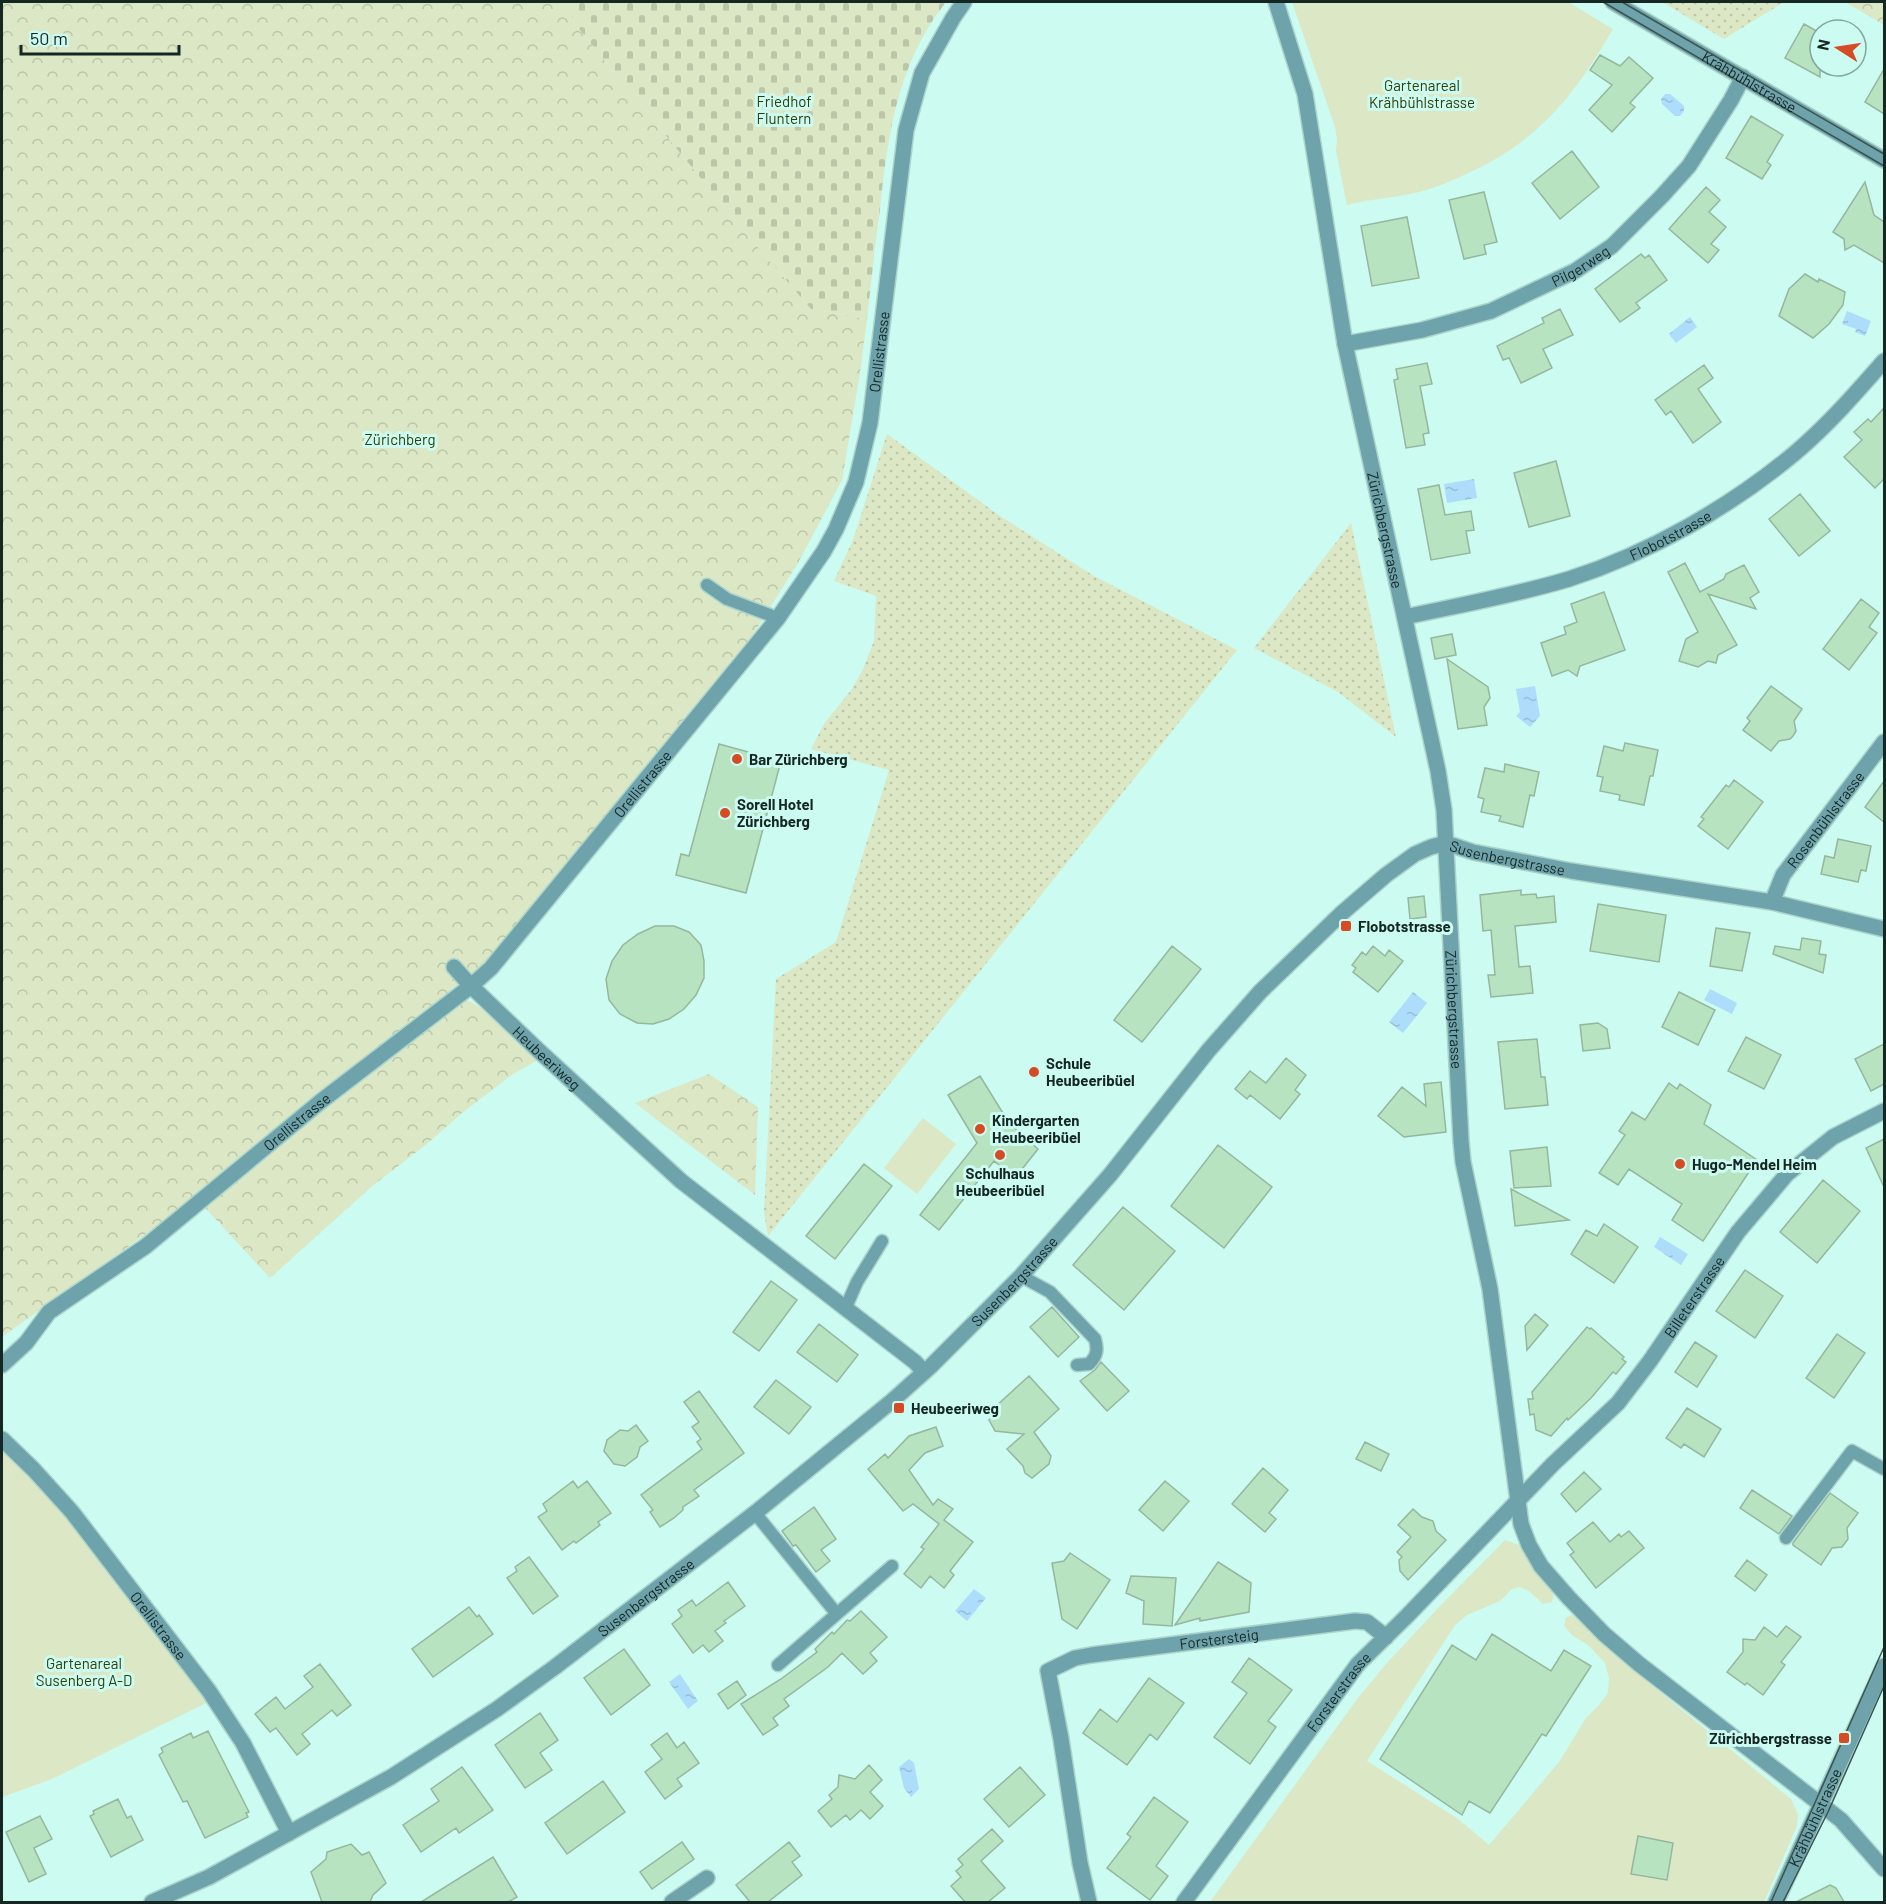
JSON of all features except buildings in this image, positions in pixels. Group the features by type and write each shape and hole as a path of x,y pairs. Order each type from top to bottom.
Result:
{"street":[{"name":"Orellistrasse","path":"2,1365 26,1343 49,1312 146,1246 320,1102 471,986 491,968 778,618 824,551 844,513 856,482 870,423 906,130 922,73 964,2"},
{"name":"Zürichbergstrasse","path":"1276,2 1305,94 1345,344 1438,771 1444,810 1461,1141 1490,1289 1521,1524 1541,1566 1604,1634 1656,1678 1841,1820 1884,1869"},
{"name":"Krähbühlstrasse","path":"1612,2 1884,160"},
{"name":"Pilgerweg","path":"1345,344 1422,330 1491,311 1575,271 1612,246 1675,181 1700,148 1743,77"},
{"name":"Flobotstrasse","path":"1405,617 1570,579 1627,557 1684,528 1734,498 1796,453 1847,404 1884,361"},
{"name":"Rosenbühlstrasse","path":"1772,902 1783,875 1884,742"},
{"name":"Susenbergstrasse","path":"152,1902 209,1877 391,1777 497,1709 555,1668 755,1513 892,1401 1021,1276 1110,1175 1208,1051 1260,992 1342,913 1386,875 1415,854 1446,843 1473,852 1563,869 1772,902 1884,929"},
{"name":"Heubeeriweg","path":"454,967 471,986 681,1181 846,1307 915,1362 924,1372"},
{"name":"Billeterstrasse","path":"1517,1502 1618,1403 1650,1362 1738,1232 1787,1174 1833,1137 1884,1111"},
{"name":"Orellistrasse","path":"2,1439 72,1512 209,1690 243,1743 289,1833"},
{"name":"Forsterstrasse","path":"1184,1902 1358,1664 1517,1502"},
{"name":"Forstersteig","path":"1089,1902 1080,1863 1062,1739 1048,1671 1075,1658 1091,1655 1355,1621 1367,1622 1386,1637"},
{"name":"Krähbühlstrasse","path":"1776,1902 1822,1806 1884,1666"},
{"path":"672,1902 707,1878"}],"lane":[{"path":"707,585 726,599 778,618"},
{"path":"846,1307 857,1282 882,1241"},
{"path":"1021,1276 1050,1292 1095,1339 1098,1348 1096,1357 1089,1364 1077,1365"},
{"path":"1786,1538 1852,1451 1884,1468"},
{"path":"755,1513 836,1613"},
{"path":"778,1665 892,1566"}],"green space":[{"name":"Zürichberg","path":"2,2 567,2 575,24 743,230 811,309 867,319 842,480 798,563 752,636 493,954 474,973 450,990 481,1008 538,1060 513,1074 371,1187 270,1278 196,1198 2,1337"},
{"name":"Friedhof Fluntern","path":"567,2 946,2 916,50 891,127 867,319 811,309 743,230 575,24"},
{"name":"Gartenareal Krähbühlstrasse","path":"1292,2 1568,2 1613,29 1569,96 1534,131 1514,147 1460,177 1434,187 1415,193 1347,205 1336,151 1335,127"},
{"path":"1662,2 1784,2 1724,39"},
{"path":"1845,2 1884,2 1884,25"},
{"path":"887,434 1000,516 1094,576 1237,650 768,1236 764,1212 776,979 836,942 889,770 811,749 824,724 852,689 874,641 876,596 834,581 853,540"},
{"path":"1351,523 1396,737 1338,692 1254,648"},
{"path":"709,1074 758,1107 755,1195 635,1103"},
{"path":"923,1118 956,1144 917,1194 884,1168"},
{"name":"Gartenareal Susenberg A-D","path":"5,1450 42,1485 156,1629 208,1702 52,1779 2,1797 2,1453"},
{"path":"1505,1540 1522,1546 1524,1554 1554,1593 1552,1602 1543,1604 1529,1591 1520,1587 1512,1589 1500,1601 1467,1615 1455,1625 1367,1761 1458,1819 1489,1845 1559,1762 1586,1718 1608,1693 1609,1678 1605,1663 1588,1645 1572,1635 1564,1626 1566,1618 1572,1615 1649,1683 1791,1799 1798,1815 1797,1826 1764,1902 1210,1902 1358,1698 1386,1664"}],"water":[{"path":"1665,94 1670,94 1684,106 1684,111 1680,116 1675,116 1662,104 1661,99"},
{"path":"1847,311 1871,321 1865,336 1855,332 1856,329 1842,324"},
{"path":"1690,317 1697,327 1676,343 1669,334"},
{"path":"1474,479 1477,498 1447,503 1444,484"},
{"path":"1535,686 1540,716 1530,727 1516,716 1520,712 1516,689"},
{"path":"1710,989 1737,1003 1732,1014 1704,1000"},
{"path":"1413,992 1427,1003 1403,1033 1389,1022"},
{"path":"1660,1237 1688,1254 1681,1265 1654,1247"},
{"path":"974,1589 986,1598 967,1621 955,1611"},
{"path":"680,1674 698,1701 688,1709 669,1682"},
{"path":"909,1759 914,1763 919,1789 911,1797 904,1788 899,1767"}],"tram line":[{"path":"1603,2 1884,166"},
{"path":"1622,2 1884,154"},
{"path":"1771,1902 1884,1647"},
{"path":"1783,1902 1828,1812 1884,1686"}],"place":[{"name":"Bar Zürichberg","path":"737,759"},
{"name":"Sorell Hotel Zürichberg","path":"725,813"},
{"name":"Flobotstrasse","path":"1346,926"},
{"name":"Schule Heubeeribüel","path":"1034,1072"},
{"name":"Kindergarten Heubeeribüel","path":"980,1129"},
{"name":"Schulhaus Heubeeribüel","path":"1000,1155"},
{"name":"Hugo-Mendel Heim","path":"1680,1164"},
{"name":"Heubeeriweg","path":"899,1408"},
{"name":"Zürichbergstrasse","path":"1844,1738"}]}
